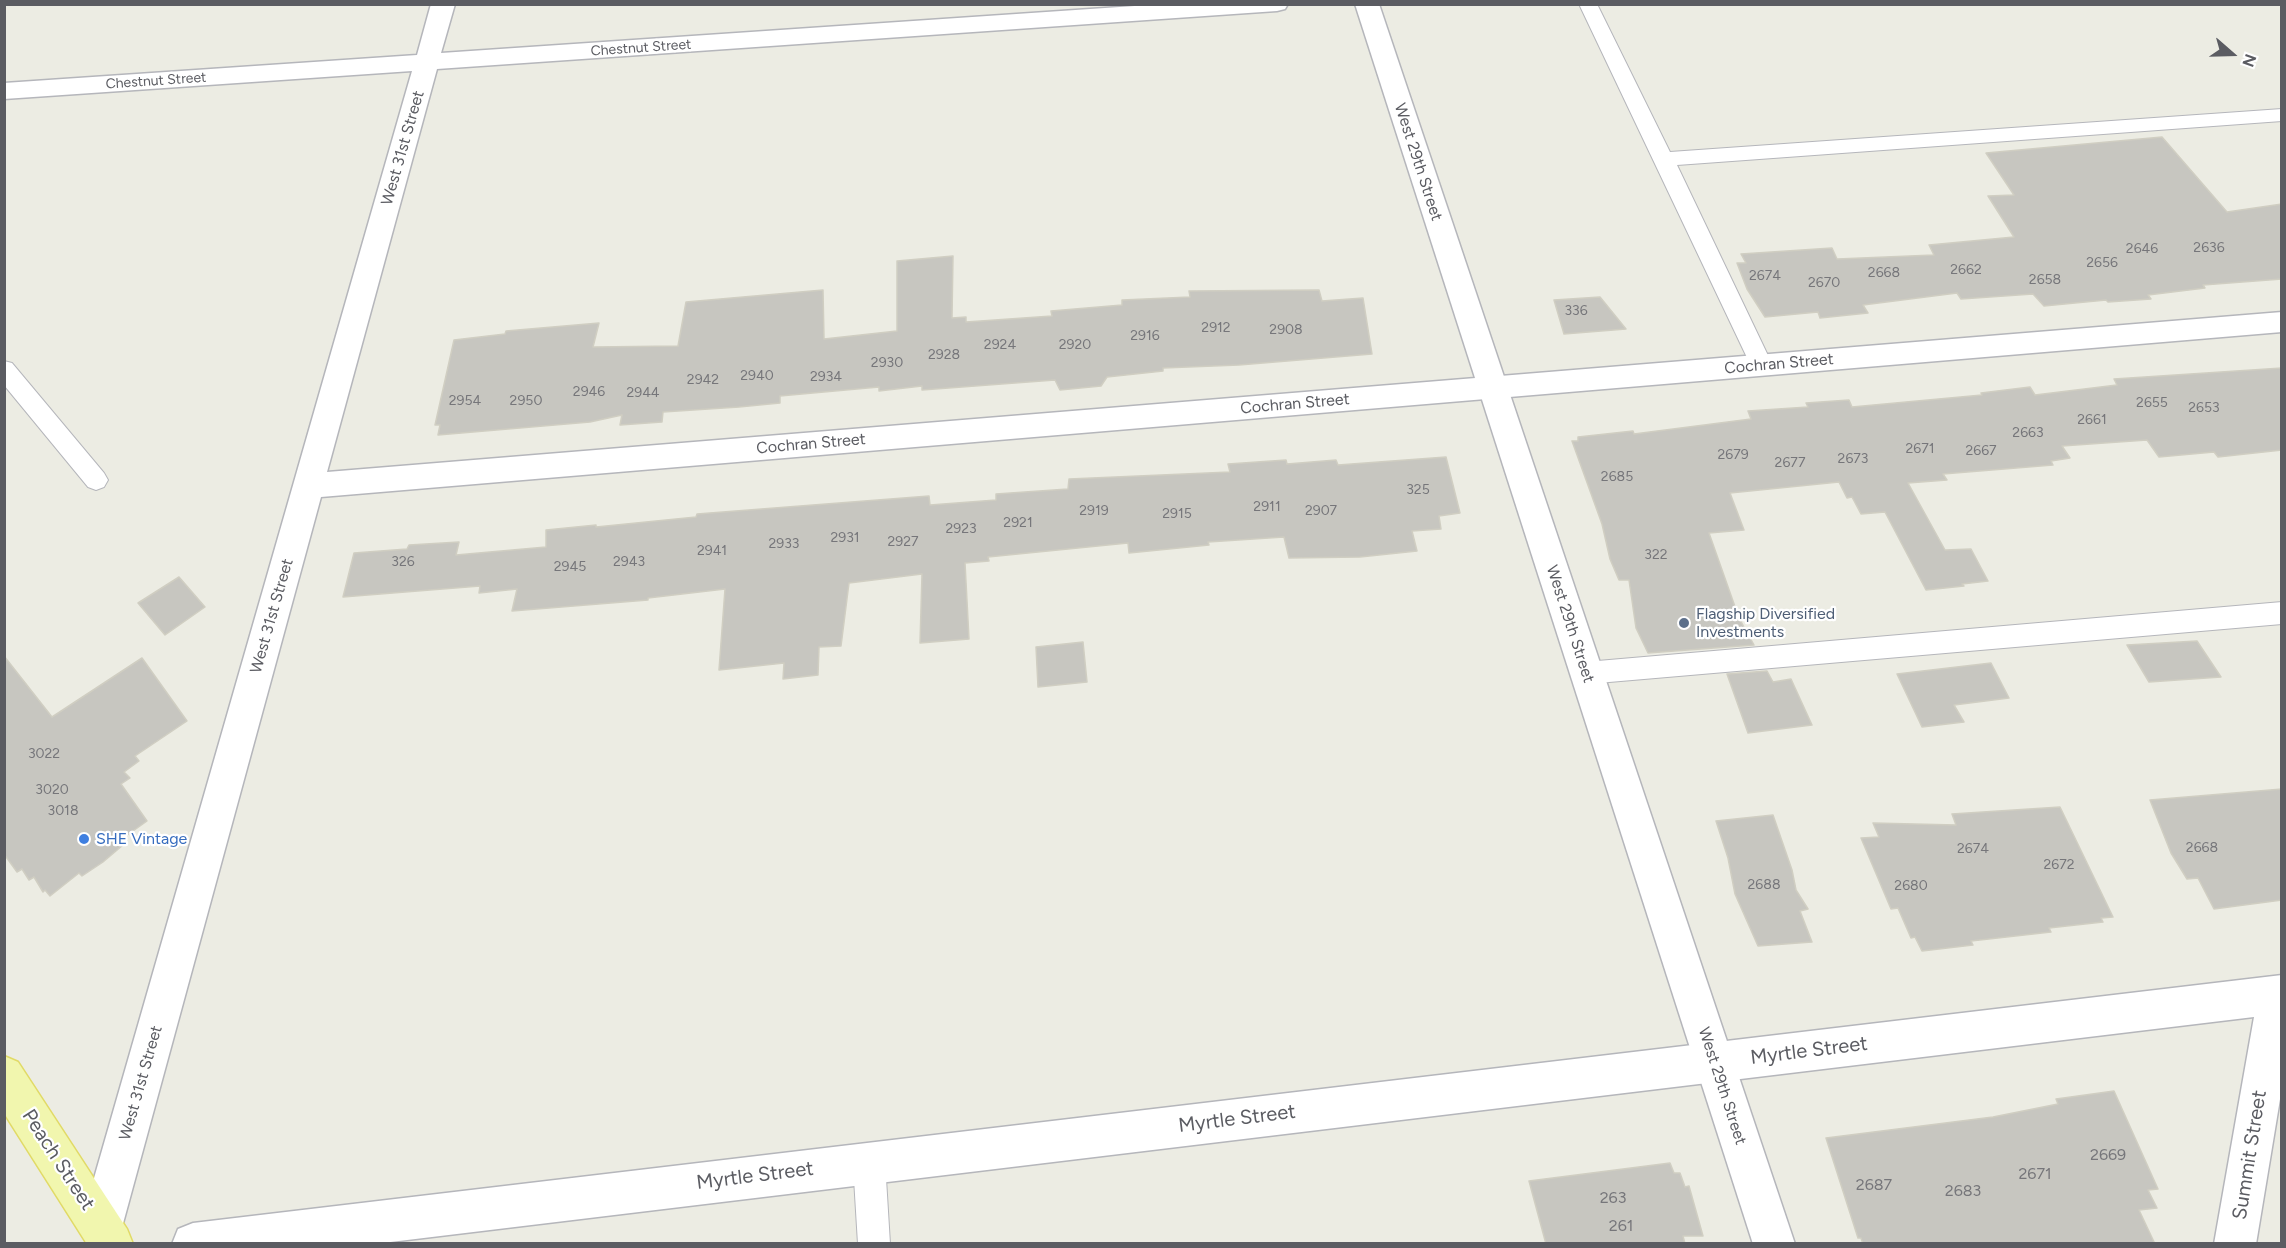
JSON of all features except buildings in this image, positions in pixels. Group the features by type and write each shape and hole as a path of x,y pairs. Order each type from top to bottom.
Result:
{"main road":[{"name":"Peach Street","path":"4,1076 106,1235"}],"street":[{"name":"West 31st Street","path":"106,1235 308,486 443,4"},
{"path":"907,4 908,30"},
{"name":"Chestnut Street","path":"4,92 1277,4"},
{"name":"West 29th Street","path":"1367,4 1774,1244"},
{"name":"Cochran Street","path":"308,486 2282,322"},
{"name":"Myrtle Street","path":"193,1244 2279,994"},
{"name":"Summit Street","path":"2235,1244 2279,994"}],"lane":[{"path":"1588,4 1762,366"},
{"path":"1664,159 2282,115"},
{"path":"4,369 96,480"},
{"path":"1586,673 1861,652 2282,613"},
{"path":"869,1162 874,1244"}],"place":[{"name":"Flagship Diversified Investments","path":"1684,623"},
{"name":"SHE Vintage","path":"84,839"}]}
